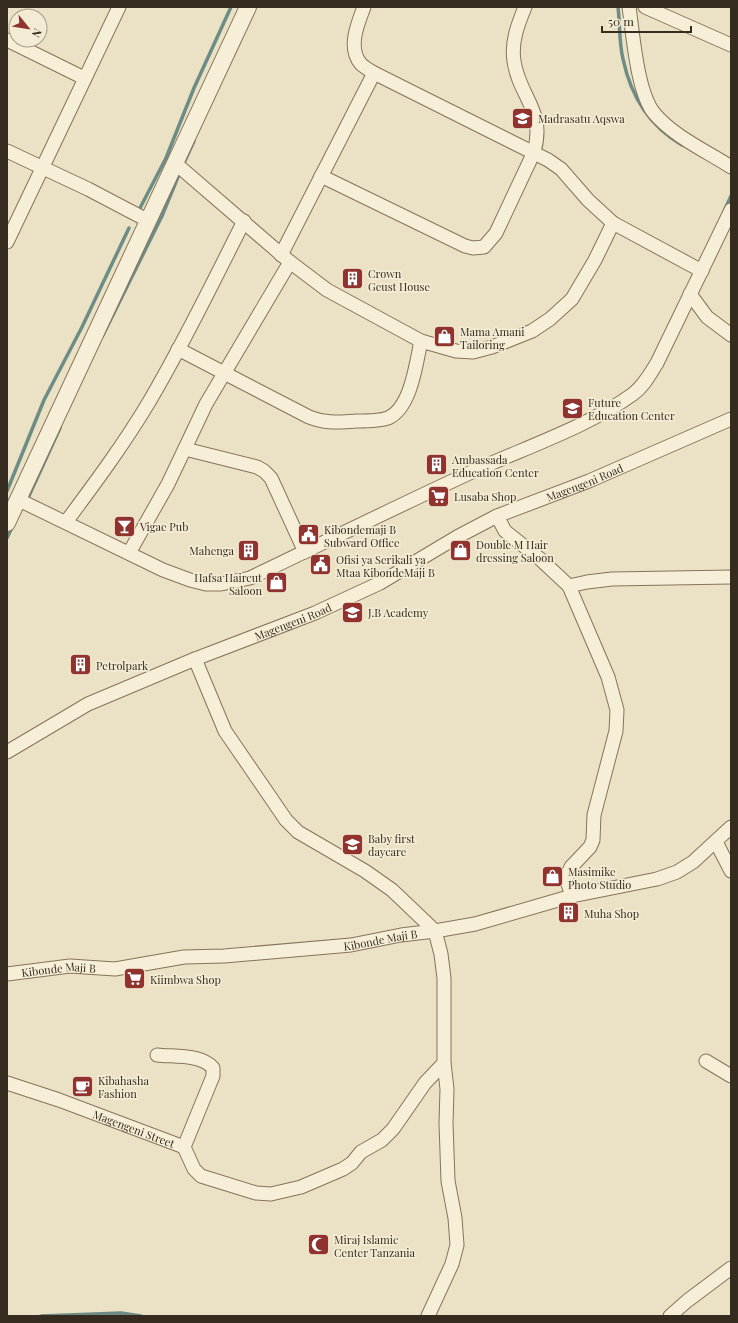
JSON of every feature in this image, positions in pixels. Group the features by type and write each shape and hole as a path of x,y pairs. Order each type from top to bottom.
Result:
{"street":[{"path":"7,242 119,7"},
{"path":"7,523 13,502 248,7"},
{"path":"364,7 354,46 356,56 361,64 374,73 534,152 561,169 588,200 613,223 702,271"},
{"path":"321,176 464,246 480,249 490,242 496,233 534,152 537,141 537,121 514,62 515,36 525,7"},
{"path":"629,7 641,80 647,101 653,112 663,122 731,167"},
{"path":"645,7 731,45"},
{"path":"7,40 84,78"},
{"path":"129,553 185,450 206,404 224,374 285,258 321,176 374,73"},
{"path":"7,151 88,189 147,220"},
{"path":"175,163 244,221 285,258 327,290 421,341 456,352 473,352 509,342 532,331 550,319 572,299 595,260 613,223"},
{"path":"13,502 66,522 163,570 190,580 206,584 221,584 250,578 434,489 568,429 624,400 638,390 648,378 731,210"},
{"path":"66,522 110,462 149,402 244,221"},
{"path":"690,294 707,317 731,335"},
{"path":"178,349 224,374 322,422 333,423 387,418 399,411 407,399 421,341"},
{"name":"Magengeni Road","path":"7,752 88,704 195,659 315,613 360,593 396,574 457,537 497,516 589,481 731,419"},
{"path":"185,450 246,464 264,471 270,478 304,552"},
{"path":"497,516 505,531 539,558 569,586 608,677 617,710 616,731 594,815 593,840 590,847 571,868 566,878 572,896"},
{"path":"569,586 612,579 731,577"},
{"path":"195,659 225,731 286,820 298,832 365,871 392,890 436,931 444,978 444,1063 447,1089 446,1123 448,1181 455,1218 457,1245 452,1264 428,1316"},
{"name":"Kibonde Maji B","path":"7,974 70,966 115,969 184,957 224,956 351,945 401,935 436,931 516,914 572,896 664,877 693,862 731,827"},
{"path":"716,842 731,871"},
{"name":"Magengeni Street","path":"7,1083 59,1100 184,1147 213,1076 213,1068 209,1064 195,1058 157,1055"},
{"path":"706,1061 731,1076"},
{"path":"184,1147 194,1170 201,1176 256,1193 271,1194 301,1187 343,1169 352,1163 361,1152 382,1140 392,1129 425,1083 444,1063"},
{"path":"670,1316 687,1301 731,1268"}],"waterway":[{"path":"140,208 166,158 194,88 231,7"},
{"path":"618,7 622,53 626,73 636,98 660,129 682,145"},
{"path":"183,165 194,141"},
{"path":"103,335 162,216 180,172"},
{"path":"725,209 731,196"},
{"path":"7,491 44,400 82,327 129,228"},
{"path":"28,498 60,428"},
{"path":"7,538 12,527"},
{"path":"41,1316 121,1313 141,1316"}],"place":[{"name":"Madrasatu Aqswa","path":"523,118"},
{"name":"Crown Geust House","path":"353,279"},
{"name":"Mama Amani Tailoring","path":"444,337"},
{"name":"Future Education Center","path":"573,408"},
{"name":"Ambassada Education Center","path":"436,465"},
{"name":"Lusaba Shop","path":"438,496"},
{"name":"Vigae Pub","path":"124,526"},
{"name":"Kibondemaji B Subward Office","path":"308,535"},
{"name":"Mahenga","path":"249,550"},
{"name":"Double M Hair dressing Saloon","path":"461,550"},
{"name":"Ofisi ya Serikali ya Mtaa KibondeMaji B","path":"320,565"},
{"name":"Hafsa Haircut Saloon","path":"277,583"},
{"name":"J.B Academy","path":"352,612"},
{"name":"Petrolpark","path":"80,665"},
{"name":"Baby first daycare","path":"353,844"},
{"name":"Masimike Photo Studio","path":"552,877"},
{"name":"Muha Shop","path":"569,913"},
{"name":"Kiimbwa Shop","path":"134,979"},
{"name":"Kibahasha Fashion","path":"83,1086"},
{"name":"Miraj Islamic Center Tanzania","path":"318,1245"}]}
